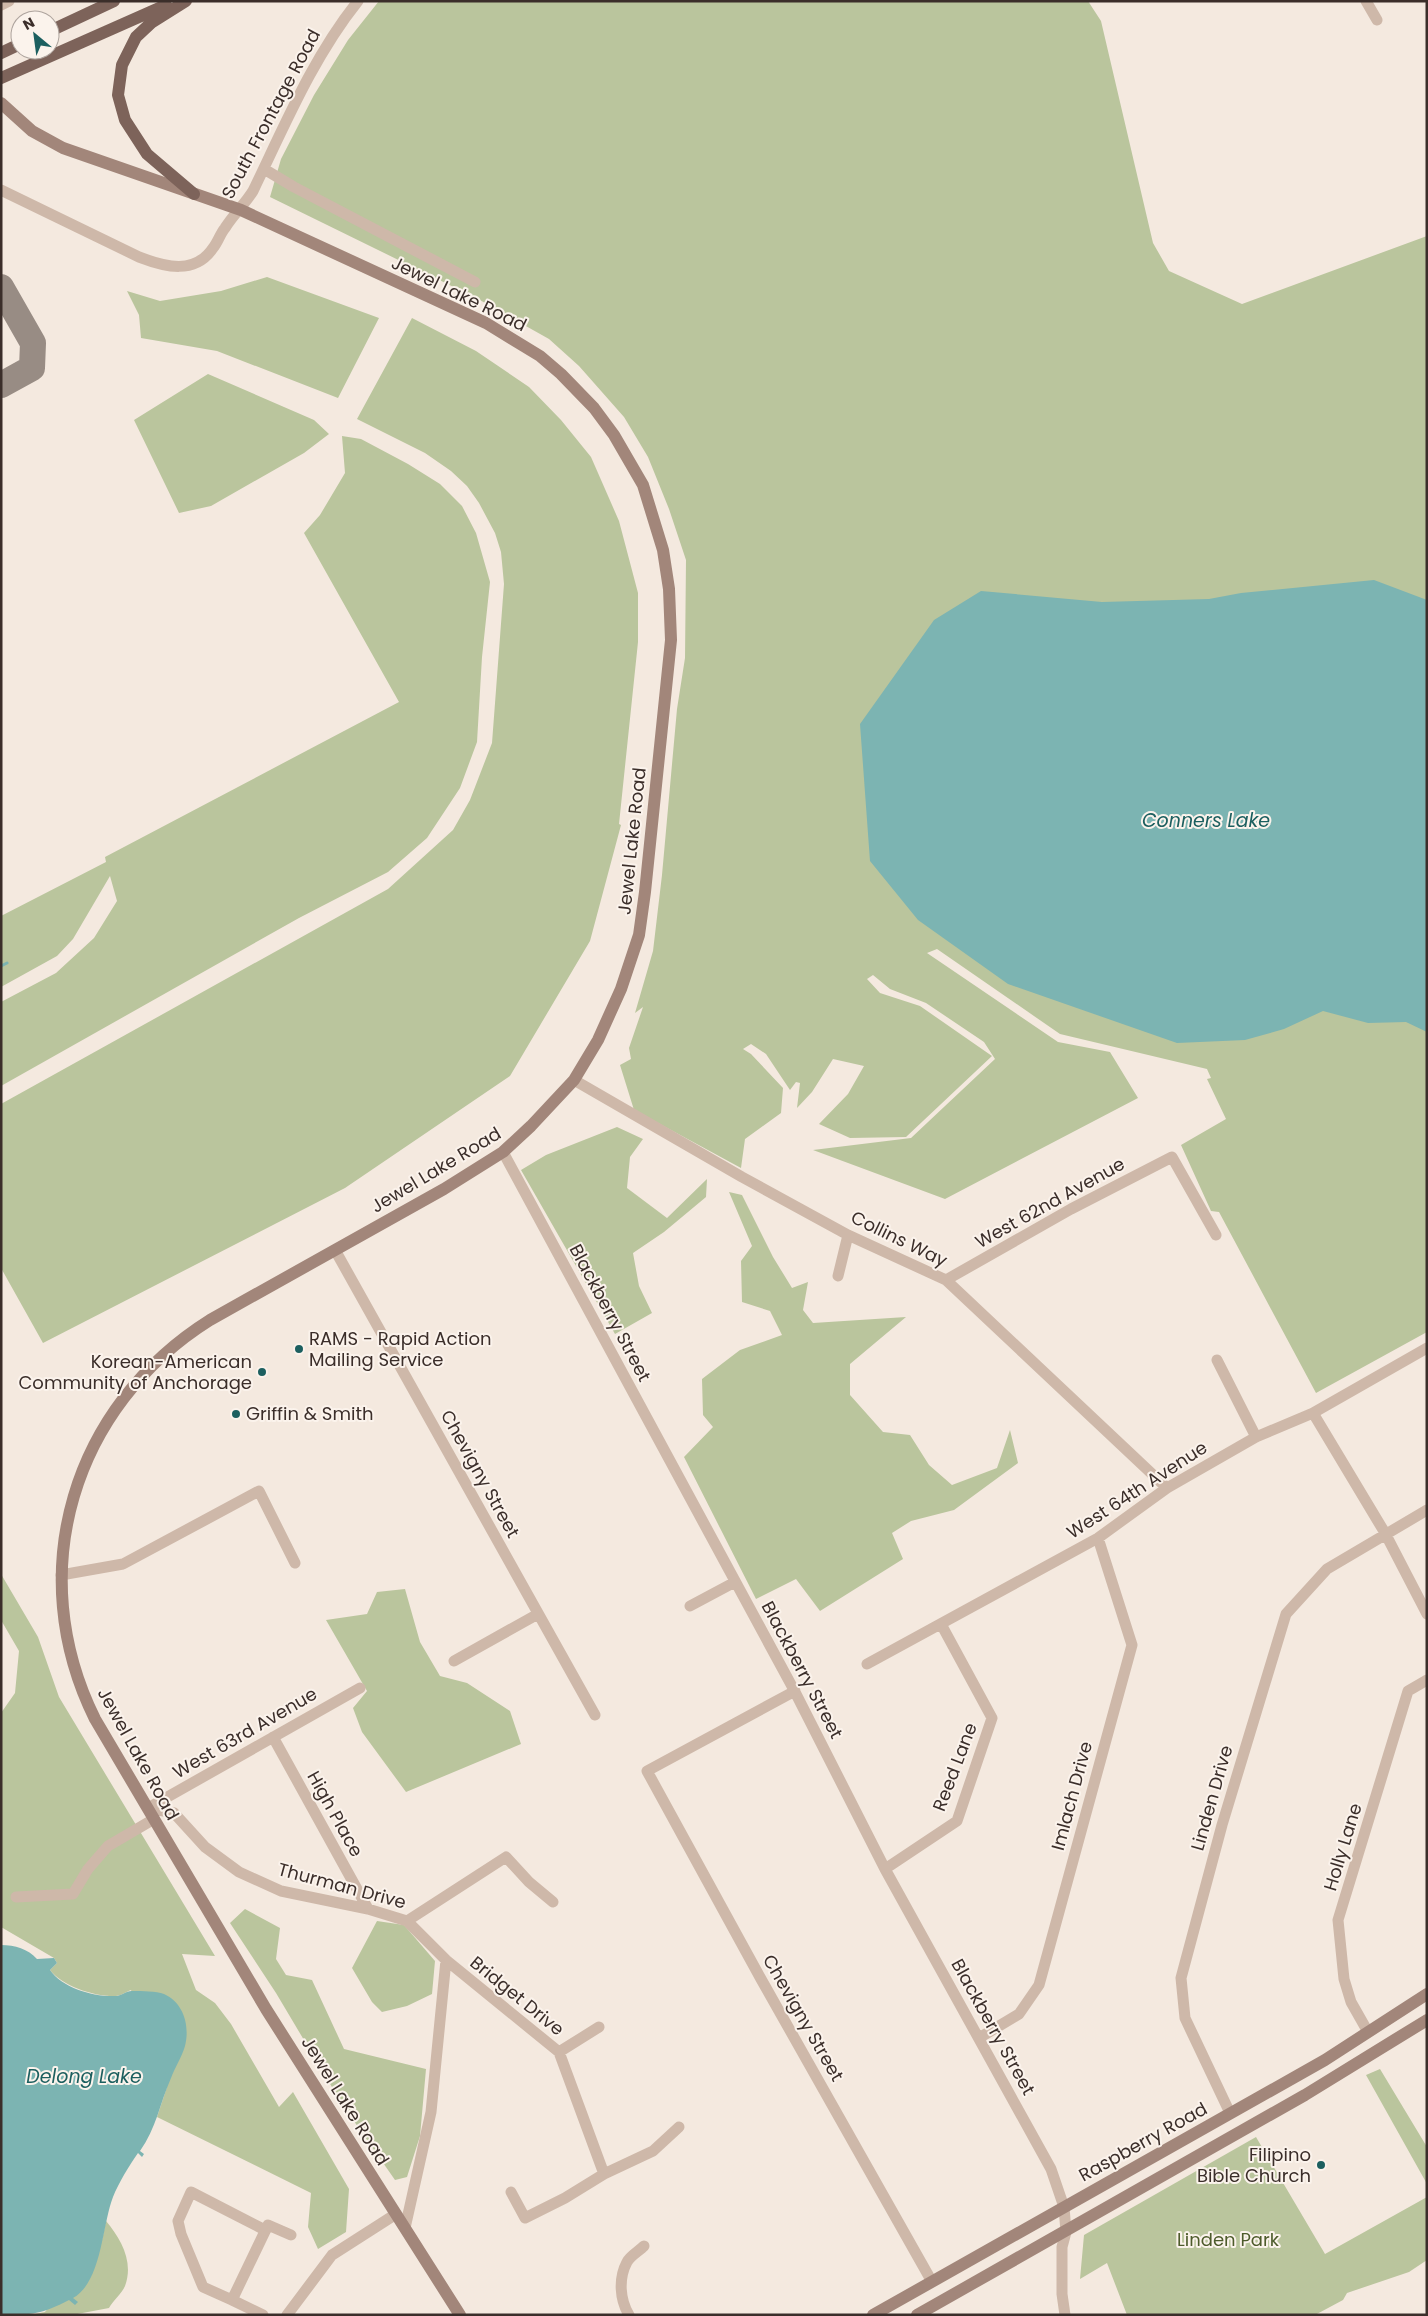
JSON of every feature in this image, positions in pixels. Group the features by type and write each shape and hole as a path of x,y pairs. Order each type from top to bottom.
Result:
{"main road":[{"path":"60,26 114,1"},
{"path":"1,78 174,1"},
{"path":"186,1 150,23 136,38 122,65 118,95 125,120 147,154 194,194"},
{"name":"Jewel Lake Road","path":"1,103 32,131 63,148 241,210 486,323 540,356 562,374 594,408 614,435 643,486 663,550 669,590 671,640 639,935 621,989 598,1040 574,1080 531,1126 503,1152 444,1189 200,1326 164,1354 127,1392 101,1431 78,1482 66,1528 61,1575 69,1643 84,1695 100,1728 266,2009 460,2315"},
{"name":"Raspberry Road","path":"873,2315 1230,2113 1368,2032 1427,1994"},
{"path":"917,2315 1305,2095 1427,2020"}],"street":[{"path":"1,5 9,1"},
{"name":"South Frontage Road","path":"1,190 139,257 162,266 176,267 198,263 212,250 227,225 241,210 253,191 332,36 358,1"},
{"path":"1366,1 1377,20"},
{"path":"264,168 294,187 475,282"},
{"name":"Collins Way","path":"574,1080 743,1178 848,1235 946,1280 1166,1488"},
{"name":"Blackberry Street","path":"503,1152 736,1582 885,1869 1051,2169 1064,2207 1066,2232 1062,2247 1064,2314"},
{"name":"West 62nd Avenue","path":"946,1280 1071,1209 1172,1157 1216,1235"},
{"path":"838,1276 848,1235"},
{"name":"Chevigny Street","path":"335,1250 596,1716"},
{"name":"West 64th Avenue","path":"867,1664 1098,1538 1166,1488 1256,1437 1313,1413 1427,1348"},
{"path":"1217,1360 1256,1437"},
{"path":"1313,1413 1385,1533 1427,1614"},
{"path":"61,1575 123,1564 259,1491 295,1564"},
{"name":"Linden Drive","path":"1230,2113 1185,2018 1181,1978 1222,1825 1286,1614 1326,1569 1427,1510"},
{"name":"Imlach Drive","path":"979,2038 1019,2014 1039,1985 1132,1645 1098,1538"},
{"path":"690,1606 736,1582"},
{"path":"454,1661 538,1614"},
{"name":"Reed Lane","path":"885,1869 957,1821 992,1718 941,1624"},
{"name":"Holly Lane","path":"1368,2032 1351,2002 1344,1980 1338,1920 1408,1691 1427,1680"},
{"name":"West 63rd Avenue","path":"16,1897 73,1894 88,1869 108,1846 151,1813 273,1737 360,1688"},
{"name":"Chevigny Street","path":"794,1691 647,1772 761,1979 932,2280"},
{"name":"High Place","path":"273,1737 368,1909"},
{"name":"Thurman Drive","path":"151,1813 174,1813 205,1847 239,1872 281,1891 368,1909 408,1921 446,1960"},
{"path":"408,1921 506,1857 529,1882 552,1902"},
{"path":"405,2228 431,2112 446,1960"},
{"name":"Bridget Drive","path":"446,1960 559,2052 604,2174"},
{"path":"559,2052 599,2027"},
{"path":"511,2192 524,2218 565,2198 604,2174 653,2151 679,2127"},
{"path":"263,2315 203,2287 181,2234 178,2221 191,2192 265,2230"},
{"path":"286,2315 332,2254 396,2214"},
{"path":"232,2300 268,2225 291,2235"},
{"path":"630,2315 622,2304 621,2280 627,2261 644,2246"}],"green space":[{"path":"379,1 1088,1 1101,21 1153,243 1169,271 1242,304 1427,236 1427,1332 1316,1393 1219,1212 1211,1211 1181,1145 1226,1119 1207,1079 1211,1078 1207,1069 1060,1034 937,949 927,953 1058,1042 1110,1052 1138,1098 945,1199 813,1150 911,1138 995,1059 984,1042 926,1003 890,989 873,975 867,979 880,993 920,1006 992,1056 906,1137 850,1138 819,1124 848,1094 864,1066 833,1059 812,1092 797,1108 800,1083 796,1082 790,1090 766,1054 751,1044 743,1049 751,1054 783,1088 781,1113 745,1139 741,1168 634,1110 620,1065 631,1059 629,1048 643,1007 635,1013 653,951 677,709 685,658 686,560 669,509 648,457 624,417 579,366 549,339 478,299 270,197 281,159 314,95 348,40"},
{"path":"267,277 379,318 338,398 217,351 141,338 139,315 127,291 160,301 221,291"},
{"path":"412,318 476,351 529,387 561,420 591,457 619,521 638,593 638,642 619,824 621,825 590,941 510,1076 345,1188 43,1343 1,1268 1,1104 388,889 453,830 470,800 492,743 504,584 501,552 495,533 479,503 467,486 451,471 425,453 357,419"},
{"path":"208,374 314,420 329,434 304,453 211,506 179,513 134,420"},
{"path":"342,436 361,439 408,464 440,484 462,506 476,533 490,582 482,657 477,742 460,788 427,838 388,872 299,918 1,1086 1,1002 56,973 94,938 117,901 110,876 73,939 57,956 1,987 1,916 106,862 105,857 399,702 304,533 320,515 345,473"},
{"path":"617,1127 643,1139 630,1157 627,1188 667,1218 707,1179 706,1197 664,1232 633,1253 639,1286 652,1313 615,1334 521,1170 546,1155"},
{"path":"729,1192 742,1195 773,1257 792,1288 808,1282 803,1310 813,1323 906,1317 850,1364 850,1395 883,1432 910,1435 929,1465 952,1485 997,1468 1010,1430 1018,1463 954,1510 911,1521 892,1533 903,1559 820,1611 796,1579 756,1599 684,1457 713,1427 703,1415 702,1379 740,1350 782,1335 770,1311 742,1302 741,1261 752,1246"},
{"path":"1,1574 38,1637 59,1697 215,1956 182,1954 196,1990 215,2003 231,2024 279,2107 293,2092 349,2189 346,2232 318,2249 308,2227 311,2193 157,2117 167,2087 131,1990 118,1996 108,1996 71,1986 55,1976 50,1970 57,1963 54,1958 1,1927 1,1713 15,1693 19,1651 1,1620"},
{"path":"405,1589 420,1642 440,1676 467,1683 510,1711 521,1744 406,1792 362,1732 353,1708 367,1691 326,1620 367,1614 377,1592"},
{"path":"245,1909 280,1928 276,1959 286,1975 312,1980 344,2049 426,2069 420,2136 407,2177 395,2180 342,2104 276,1993 230,1923"},
{"path":"377,1921 404,1925 435,1961 432,1994 407,2006 382,2012 372,2002 352,1968"},
{"path":"1380,2069 1427,2147 1427,2184 1366,2075"},
{"name":"Linden Park","path":"1256,2137 1325,2254 1427,2197 1427,2260 1409,2272 1347,2293 1343,2300 1315,2315 1127,2315 1107,2263 1080,2279 1084,2235"},
{"path":"106,2221 121,2243 128,2268 125,2286 109,2308 72,2315 30,2315 45,2312 102,2240"}],"water":[{"name":"Conners Lake","path":"1374,580 1427,600 1427,1032 1406,1022 1368,1023 1323,1011 1284,1029 1245,1040 1177,1043 1008,984 918,920 870,861 860,724 934,620 981,591 1102,602 1209,599 1241,593"},
{"name":"Delong Lake","path":"1,1945 21,1948 37,1959 54,1958 57,1963 50,1970 55,1976 62,1982 88,1993 107,1996 118,1996 131,1991 164,1994 171,1998 181,2009 187,2031 184,2050 167,2087 150,2134 140,2151 144,2154 142,2157 138,2153 124,2174 113,2197 96,2266 83,2290 73,2298 78,2302 75,2305 69,2300 44,2311 21,2315 1,2315"}],"waterway":[{"path":"1,966 7,963"}],"taxiway":[{"path":"1,287 33,343 32,368 1,385"}],"place":[{"name":"RAMS - Rapid Action Mailing Service","path":"299,1349"},
{"name":"Korean-American Community of Anchorage","path":"262,1372"},
{"name":"Griffin & Smith","path":"236,1414"},
{"name":"Filipino Bible Church","path":"1321,2165"}]}
